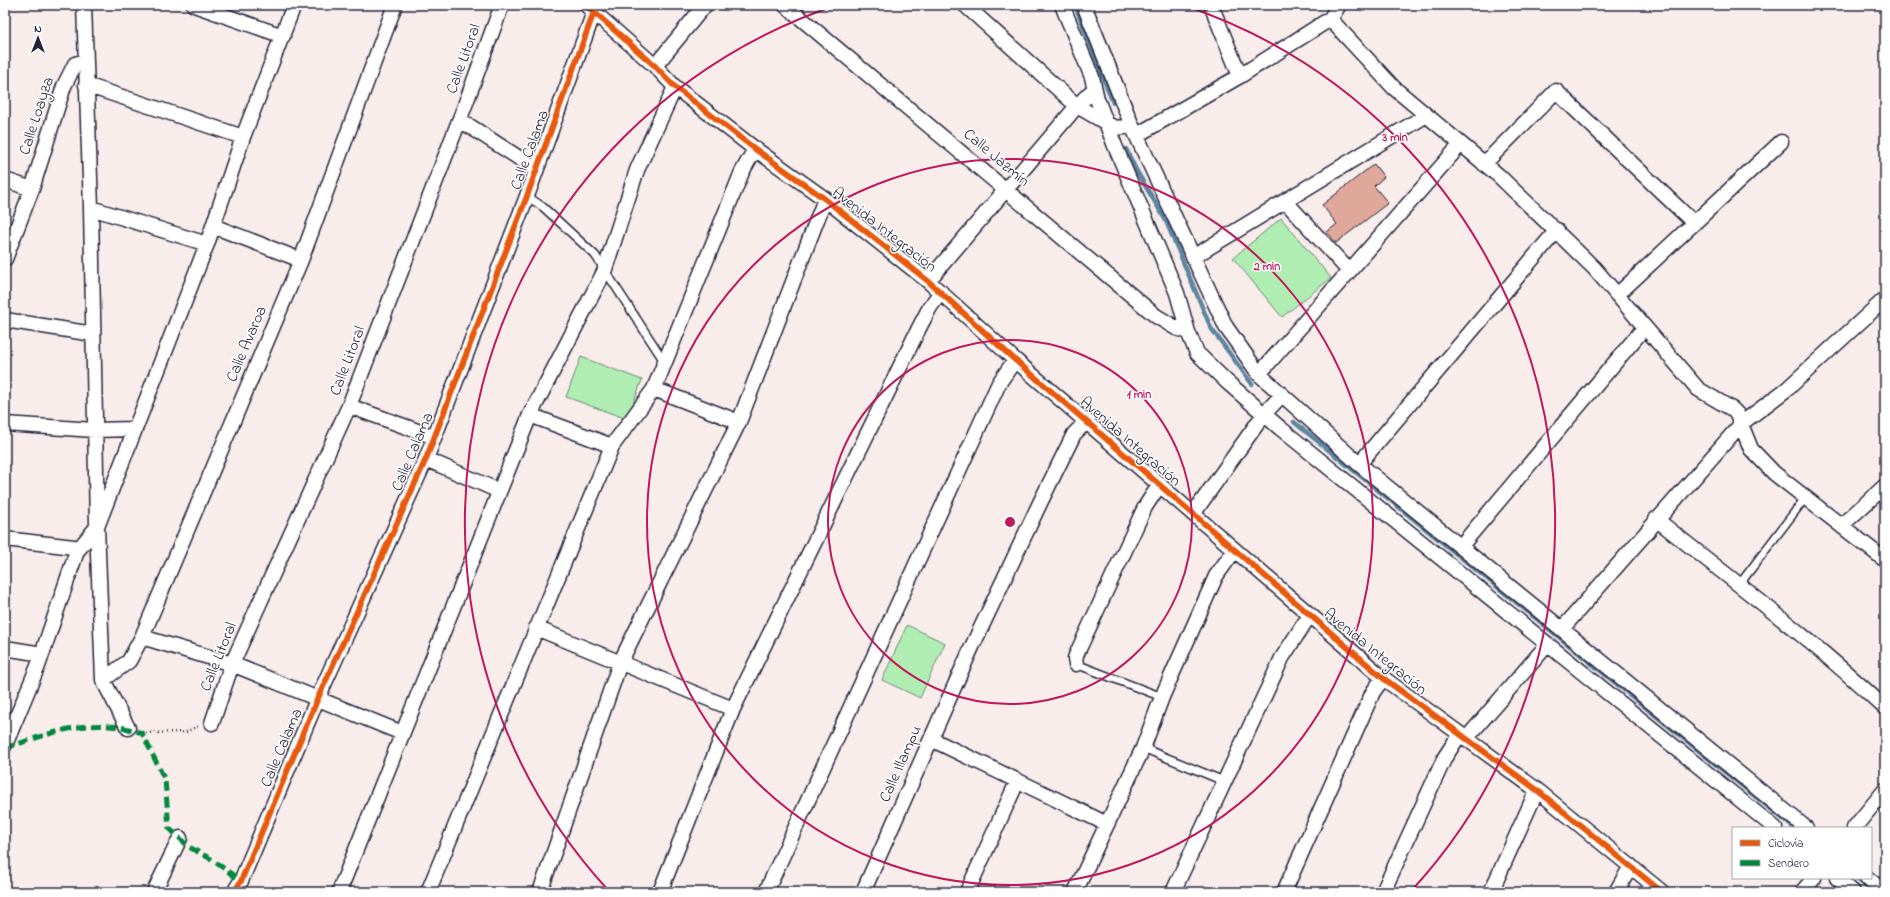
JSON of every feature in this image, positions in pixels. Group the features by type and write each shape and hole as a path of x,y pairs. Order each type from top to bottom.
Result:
{"street":[{"path":"84,5 91,208 94,430 103,680 128,728"},
{"path":"194,5 283,36"},
{"path":"5,745 42,654 77,551 97,527 207,244 244,137 294,5"},
{"name":"Calle Avaroa","path":"103,680 129,661 142,637 301,260 395,5"},
{"name":"Calle Litoral","path":"212,723 232,664 349,406 460,120 502,5"},
{"path":"655,66 704,5"},
{"name":"Calle Jazmín","path":"785,5 1156,316 1176,328 1188,332"},
{"path":"965,5 1077,106 1115,128 1135,130 1240,76 1330,19 1339,5"},
{"path":"1062,5 1092,77 1094,88 1107,124 1177,293 1188,332 1197,353 1226,382 1264,414 1774,827"},
{"path":"1084,5 1135,130 1226,328 1259,374 1359,464 1805,827"},
{"path":"1211,5 1240,76"},
{"name":"Avenida Integración","path":"590,8 655,66 675,87 755,149 825,199 928,280 1015,360 1160,484 1309,616 1383,678 1537,790 1662,892"},
{"name":"Calle Calama","path":"234,892 241,880 317,700 426,459 527,196 590,8"},
{"path":"1330,19 1394,88 1425,116 1484,164 1557,230 1594,268 1698,389 1732,409 1742,423 1745,437 1751,449 1774,473 1885,560"},
{"name":"Calle Loayza","path":"5,258 32,188 64,86 75,64 86,61"},
{"path":"86,85 244,137"},
{"path":"339,892 530,415 604,272 637,170 675,87"},
{"path":"928,280 1094,88"},
{"path":"1484,164 1556,91 1694,223"},
{"path":"1193,257 1425,116"},
{"path":"460,120 536,169"},
{"path":"1617,295 1781,142"},
{"path":"1259,374 1461,144"},
{"path":"428,892 612,446 654,389 664,361 742,172 755,149"},
{"path":"5,180 32,188"},
{"path":"540,892 620,663 739,422 825,199"},
{"path":"1285,201 1349,271"},
{"path":"91,208 207,244"},
{"path":"213,226 301,260"},
{"path":"1359,464 1557,230"},
{"path":"660,892 733,709 919,328 930,307 941,292"},
{"path":"1562,629 1656,519 1742,423 1787,389 1885,299"},
{"path":"5,320 93,334"},
{"path":"1460,547 1644,328"},
{"path":"766,892 999,383 1015,360"},
{"path":"654,389 739,422"},
{"path":"1193,514 1264,414 1282,395"},
{"path":"349,406 434,436"},
{"path":"530,415 612,446"},
{"name":"Calle Illampu","path":"863,892 971,649 1067,447 1074,434 1087,421"},
{"path":"5,424 94,430 134,429"},
{"path":"426,459 499,491"},
{"path":"1076,664 1075,658 1078,651 1145,507 1160,484"},
{"path":"1842,525 1885,486"},
{"path":"1656,519 1861,685 1885,708"},
{"path":"5,539 74,547 77,551"},
{"path":"1075,892 1143,748 1162,697 1216,576 1234,551"},
{"path":"1173,892 1226,782 1282,658 1309,616"},
{"path":"536,628 733,709"},
{"path":"142,637 232,664 317,700 402,733"},
{"path":"1383,892 1445,757 1548,645"},
{"path":"5,648 42,654"},
{"path":"1284,892 1373,692 1383,678"},
{"path":"931,739 1017,782 1107,824"},
{"path":"967,892 1017,782"},
{"path":"1491,892 1537,790"},
{"path":"1855,827 1885,790"},
{"path":"154,892 180,838"},
{"path":"1616,892 1631,866"},
{"path":"1802,892 1813,879"},
{"path":"1838,879 1853,892"},
{"path":"1868,879 1885,892"}],"lane":[{"path":"527,196 543,207 579,238 595,255 604,272 664,361"},
{"path":"1739,585 1806,497"},
{"path":"1076,664 1162,697"},
{"path":"1143,748 1226,782"}],"path":[{"path":"142,733 186,732 202,724 212,723"}],"green space":[{"path":"1281,218 1331,278 1282,317 1233,258"},
{"path":"581,357 642,380 627,419 566,397"},
{"path":"907,625 945,643 920,698 882,680"}],"building":[{"path":"1374,164 1384,177 1374,186 1388,203 1336,243 1327,232 1337,224 1322,205"}],"waterway":[{"path":"1075,5 1113,103"},
{"path":"1126,149 1136,170 1165,219 1211,328 1252,384"},
{"path":"1294,422 1793,827"},
{"path":"1857,879 1873,892"}],"marked path":[{"path":"5,748 56,732 89,726 124,728 142,733 165,780 169,828 189,847 211,859 241,881"}],"cycle path":[{"path":"586,5 655,66 675,87 755,149 825,199 928,281 1015,360 1383,678 1537,790 1662,892"},
{"path":"234,892 241,881 317,700 426,459 527,196 594,12"}]}
